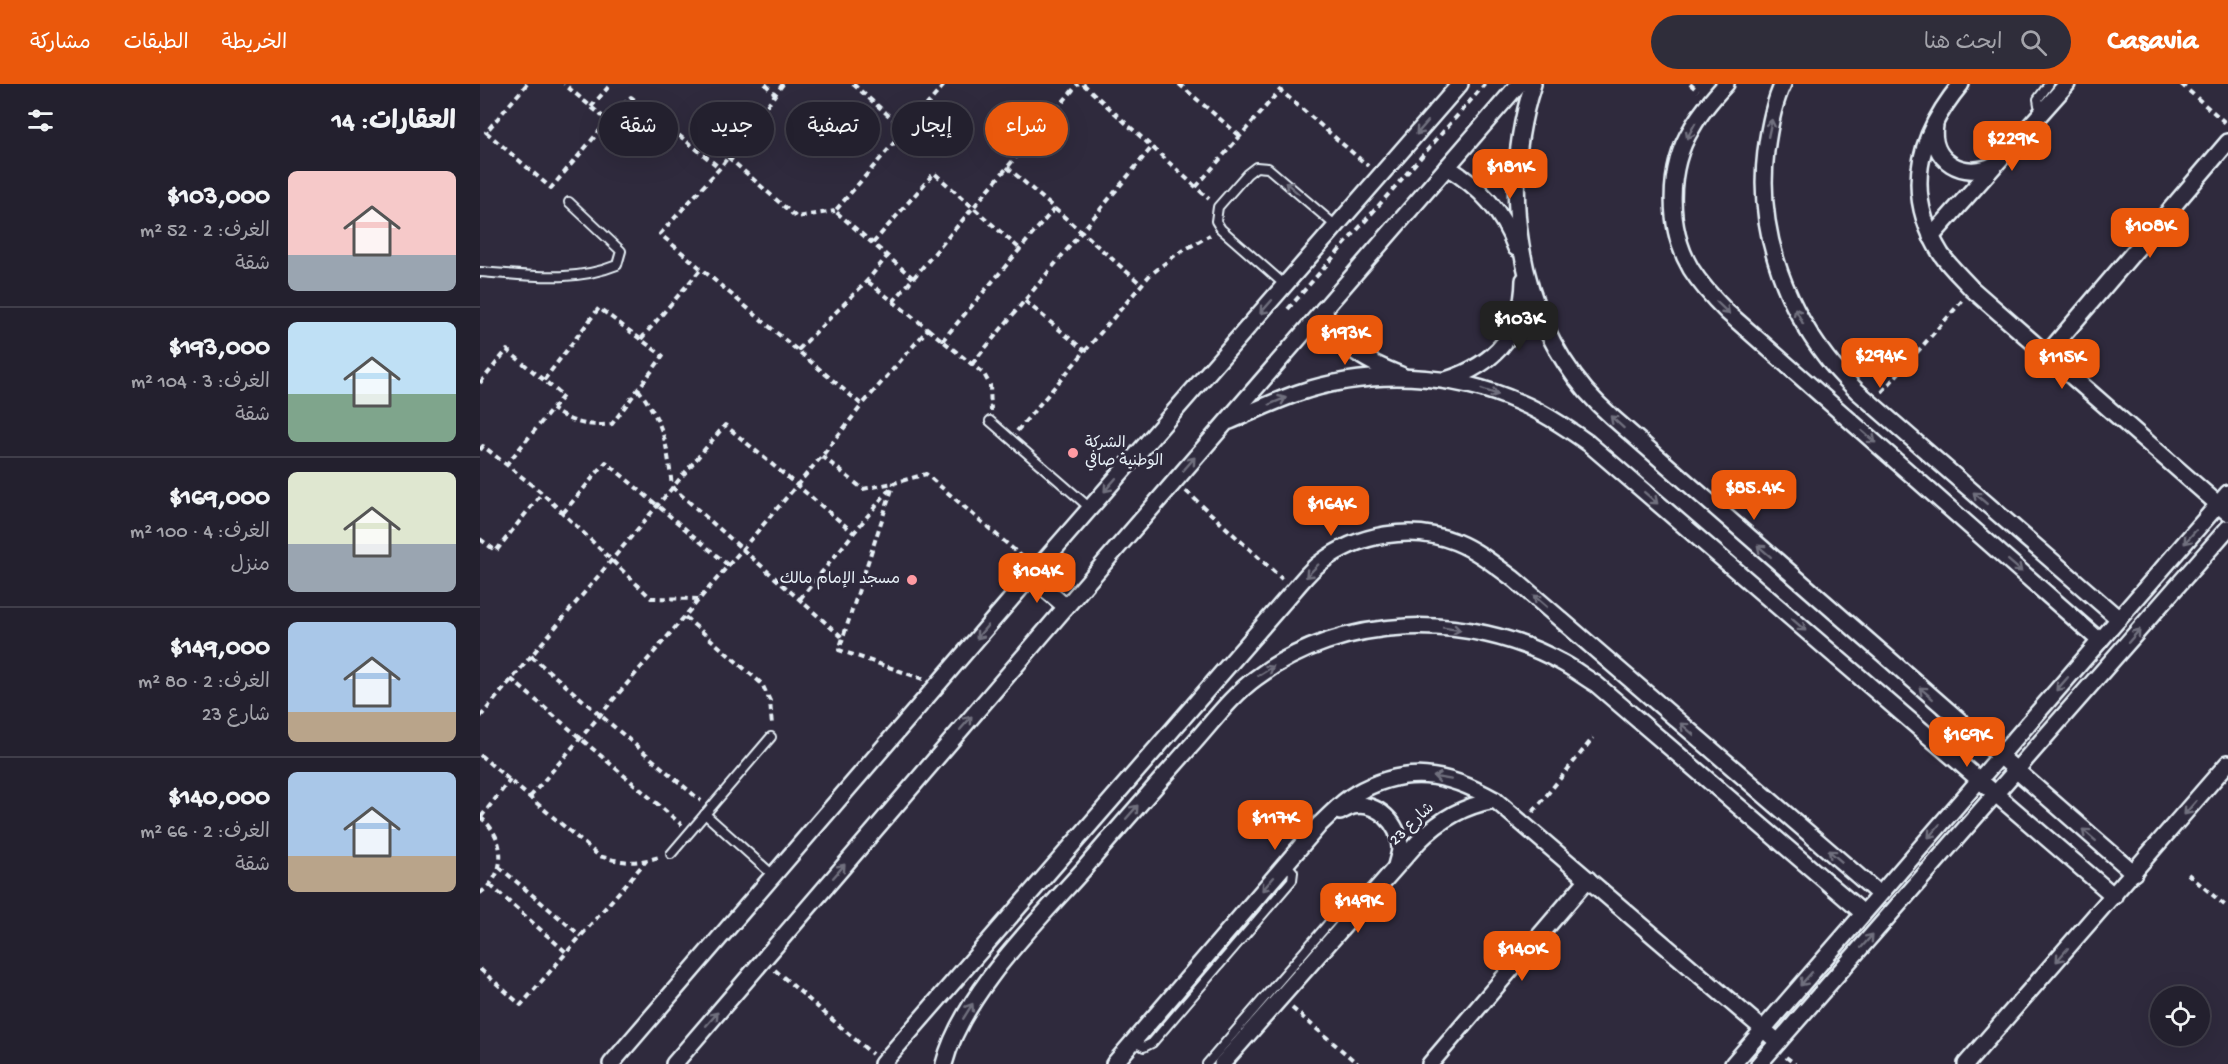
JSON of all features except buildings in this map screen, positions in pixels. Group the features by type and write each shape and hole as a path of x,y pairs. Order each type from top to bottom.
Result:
{"street":[{"path":"614,1062 1033,572 1460,84"},
{"path":"674,1064 1519,84"},
{"path":"1444,381 1468,373 1489,360 1506,342 1518,320 1524,296 1525,271 1517,199 1518,163 1522,128 1533,84"},
{"path":"1726,84 1710,101 1690,129 1680,156 1674,184 1674,213 1679,241 1690,267 1706,291 1726,312 2100,640"},
{"path":"1783,84 1769,129 1764,170 1765,211 1772,251 1786,290 1803,325 1827,359 1871,404 2119,619"},
{"path":"1733,1064 2100,640 2225,504 1972,289 1943,256 1931,237 1920,195 1919,173 1922,152 1928,133 1941,109 1961,84"},
{"path":"1931,237 2067,84"},
{"path":"1941,109 1934,132 1936,144 1946,159 1961,169 1973,171 1997,164"},
{"path":"2047,354 2228,142"},
{"path":"1447,167 1468,180 1485,195 1500,214 1511,235 1550,334 1566,363 1586,390 1612,417 2133,873"},
{"path":"1323,310 1332,329 1360,357 1407,378"},
{"path":"1225,424 1298,393 1333,384 1370,379 1407,378 1444,381 1483,389 1522,403 1557,422 1588,443 2114,897"},
{"path":"1759,1064 2228,528"},
{"path":"882,1064 1319,563 1350,544 1384,534 1420,533 1455,542 1487,559 1515,580 1879,894"},
{"path":"1033,572 1066,607"},
{"path":"944,1064 960,1023 981,989 1104,844 1227,705 1255,678 1288,657 1324,641 1362,631 1401,626 1440,627 1502,639 1533,649 1561,662 1596,684 1863,913"},
{"path":"1966,1064 2114,897 2228,763"},
{"name":"شارع 23","path":"1114,1064 1320,824 1353,795 1380,782 1410,775 1440,776 1469,785 1495,800"},
{"path":"1495,800 1778,1042"},
{"name":"شارع 23","path":"1222,1064 1396,866 1437,824 1453,813 1473,804 1495,800"},
{"path":"1320,824 1353,806 1371,807 1387,816 1397,831 1400,849 1396,866"},
{"path":"1085,830 1104,844"},
{"path":"1430,1064 1588,879"},
{"path":"685,1064 687,1047"}],"lane":[{"path":"2044,110 2039,105 2038,99 2049,84"},
{"path":"1285,285 1221,229 1216,221 1218,207 1251,170 1262,166 1272,171 1336,226"},
{"path":"480,272 568,278 602,272 618,265 621,251 569,202"},
{"path":"990,421 1090,508"},
{"path":"671,854 771,737"},
{"path":"707,811 774,876"},
{"path":"1207,1064 1335,916 1343,913 1352,916"}],"path":[{"path":"527,84 486,132 551,188 599,132"},
{"path":"564,84 599,114"},
{"path":"591,107 611,84"},
{"path":"765,84 775,94"},
{"path":"783,84 720,168 660,234 862,405"},
{"path":"853,84 892,118"},
{"path":"929,102 945,84"},
{"path":"893,302 1078,84"},
{"path":"1083,84 1218,207"},
{"path":"1179,84 1240,136"},
{"path":"2181,84 2228,125"},
{"path":"1196,187 1280,90 1380,176"},
{"path":"678,134 720,168"},
{"path":"728,157 796,217 835,211 892,145"},
{"path":"972,364 1152,147"},
{"path":"1008,167 1142,285"},
{"path":"873,243 934,173 1020,249"},
{"path":"942,341 1054,208"},
{"path":"835,211 914,278"},
{"path":"1011,438 1162,264 1221,229"},
{"path":"798,350 867,281 888,255"},
{"path":"641,339 701,269"},
{"path":"867,281 984,374 990,385 992,396 990,421"},
{"path":"1871,404 1972,289"},
{"path":"1025,301 1085,351"},
{"path":"544,380 599,308 663,356 612,424 586,425 562,416 552,409"},
{"path":"530,797 729,566 928,329"},
{"path":"480,383 507,350 563,396 506,465"},
{"path":"638,389 661,424 667,442 672,487 843,638"},
{"path":"480,717 725,424 854,532"},
{"path":"481,447 542,493 651,597 700,599"},
{"path":"822,456 863,489 926,474 1033,572"},
{"path":"563,513 606,462 729,566"},
{"path":"1175,481 1294,590"},
{"path":"800,599 894,483"},
{"path":"894,483 839,650 938,685"},
{"path":"480,539 496,551 542,493"},
{"path":"685,617 762,684 770,701 773,719 771,737"},
{"path":"531,656 707,811"},
{"path":"512,679 689,832"},
{"path":"1523,823 1593,738"},
{"path":"480,755 599,856 623,863 646,861 671,854"},
{"path":"480,893 490,885 501,858 498,840 488,824 480,817 510,780"},
{"path":"480,969 521,1005 646,861"},
{"path":"499,867 581,936"},
{"path":"2188,874 2228,908"},
{"path":"490,885 567,953"},
{"path":"763,960 882,1064"},
{"path":"1280,998 1358,1064"}],"place":[{"name":"الشركة الوطنية صافي","path":"1073,453"},
{"name":"مسجد الإمام مالك","path":"912,580"}]}
